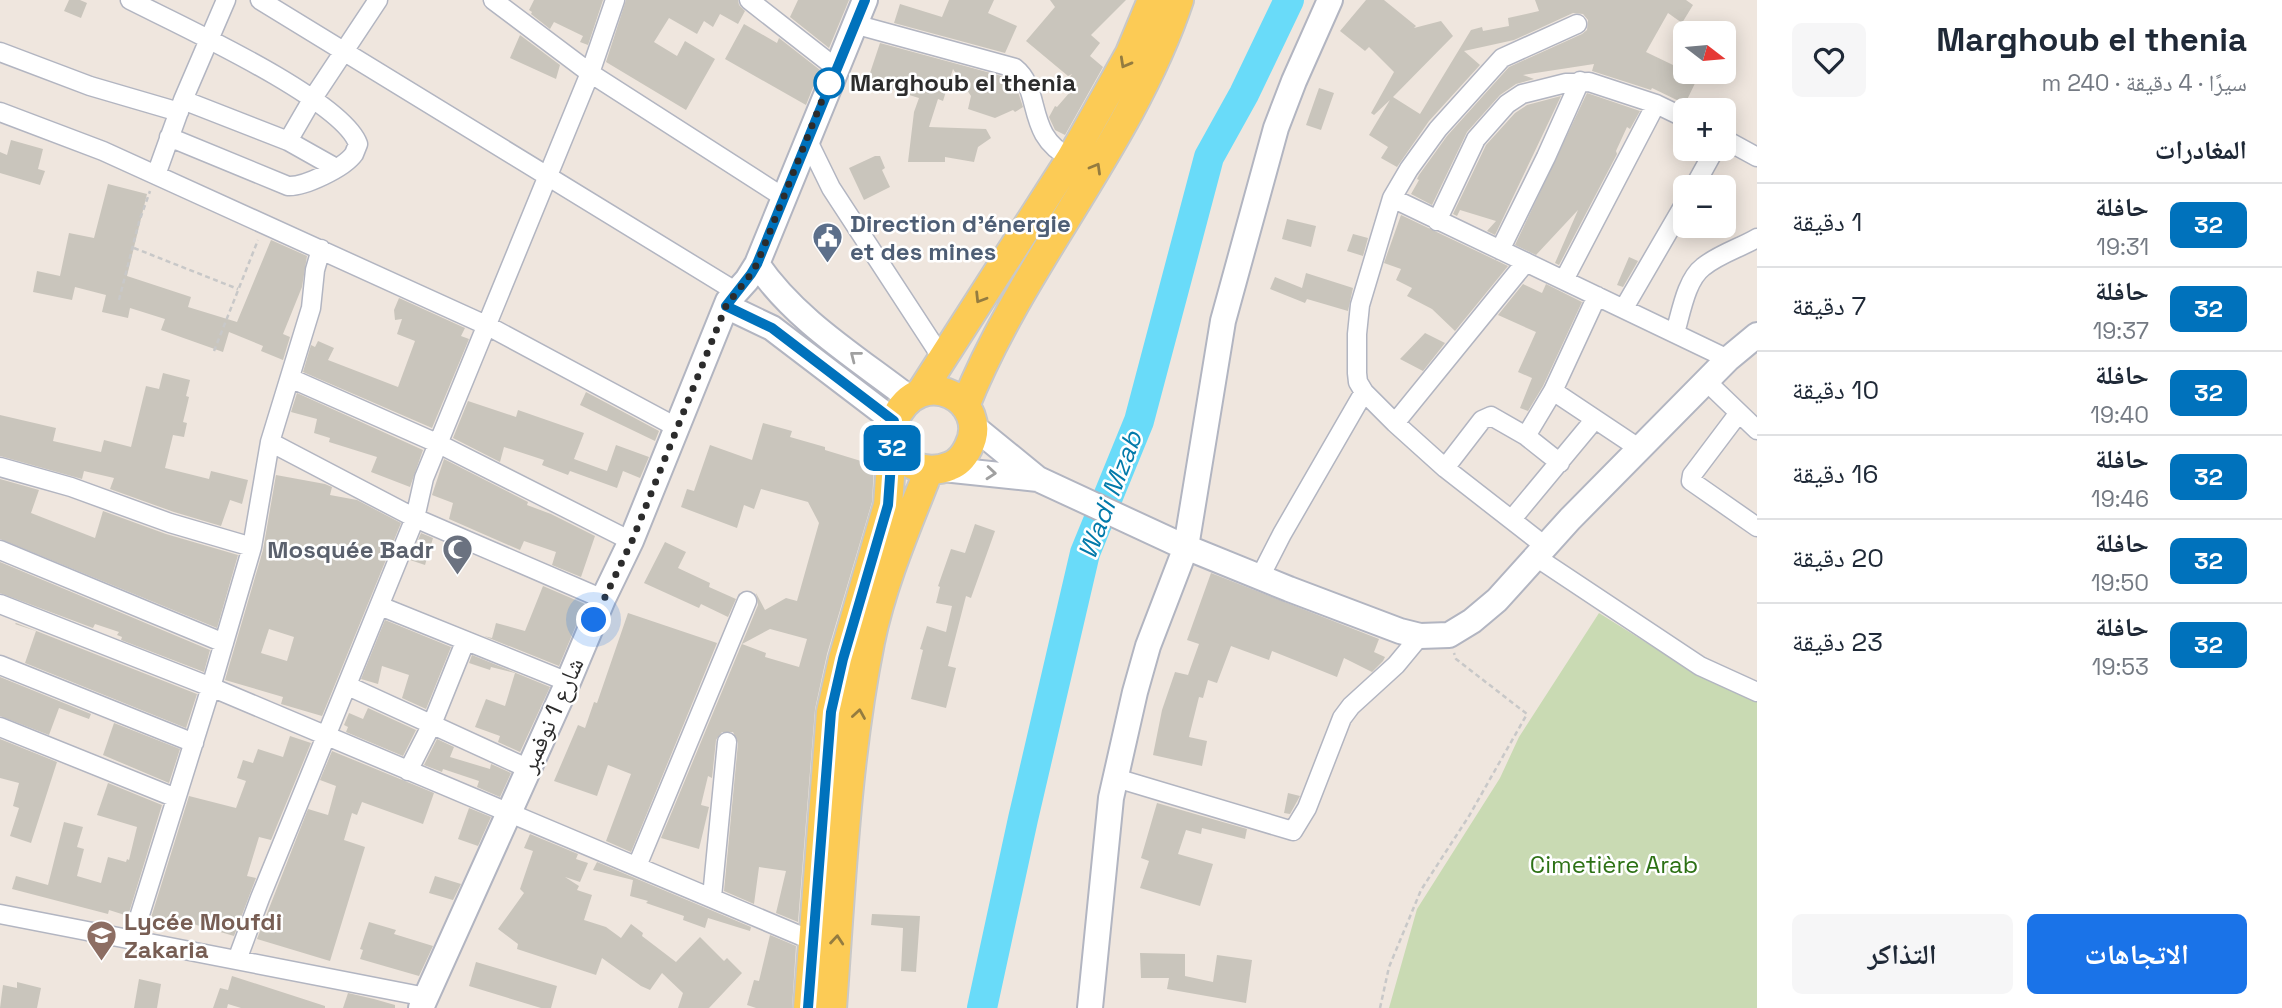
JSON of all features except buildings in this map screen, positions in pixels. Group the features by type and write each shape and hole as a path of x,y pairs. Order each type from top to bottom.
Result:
{"main road":[{"name":"شارع 1 نوفمبر","path":"424,1002 603,599 632,541 731,298 757,264 865,0"},
{"path":"1044,481 916,466 905,458 897,447 904,411 942,358 1071,158 1130,53 1152,0"},
{"path":"832,1008 851,767 870,641 883,592 936,470 955,464 965,455 971,443 969,416 994,341 1152,70 1180,0"},
{"path":"1090,1008 1111,798 1135,692 1181,545 1223,321 1276,128 1331,0"},
{"path":"757,264 778,292 801,315 904,411"},
{"path":"758,320 778,292"},
{"path":"731,298 758,320 904,411"},
{"path":"808,1008 831,712 843,659 888,505 904,411 933,390 957,397 969,416 1044,481 1181,545 1342,610 1420,636 1449,635 1472,621 1497,600 1728,359 1757,335"}],"street":[{"path":"130,0 208,39 313,98 348,126 358,144 354,154 336,168 306,183 288,186 169,137"},
{"path":"156,175 181,106 226,0"},
{"path":"260,0 548,175 731,298"},
{"path":"288,141 342,52 378,0"},
{"path":"493,0 590,73 783,197"},
{"path":"237,960 380,607 415,518 424,478 590,73 615,0"},
{"path":"749,0 836,68"},
{"path":"854,24 1015,68 1023,75 1046,138 1055,149 1071,158"},
{"path":"1577,24 1502,58 1438,129 1409,169 1392,198 1358,317 1358,382 1364,392 1395,423 1445,468 1512,519 1541,552 1700,666 1757,692"},
{"path":"0,52 90,86 181,106 288,141 336,168"},
{"path":"1437,220 1476,139 1507,104 1522,94 1580,81 1589,82 1673,112"},
{"path":"1500,250 1580,81"},
{"path":"1564,280 1656,104"},
{"path":"0,112 103,151 488,326 678,428"},
{"path":"807,139 831,188 942,358"},
{"path":"1736,146 1757,157"},
{"path":"1392,198 1728,359"},
{"path":"1624,308 1673,224"},
{"path":"1675,333 1698,271 1711,261 1757,237"},
{"path":"132,940 252,547 270,442 313,301 314,279 321,249"},
{"path":"1395,423 1525,262"},
{"path":"1525,436 1553,391 1597,296"},
{"path":"290,378 439,444 632,541"},
{"path":"1707,382 1757,430"},
{"path":"1553,391 1640,449"},
{"path":"1260,577 1364,392"},
{"path":"1738,414 1692,475 1691,481 1757,527"},
{"path":"1445,468 1487,417 1497,418 1560,463"},
{"path":"1512,519 1595,419"},
{"path":"270,442 415,518 603,599"},
{"path":"0,467 71,487 170,523 252,547"},
{"path":"0,550 224,643"},
{"path":"637,866 747,601"},
{"path":"0,604 211,687 813,941"},
{"path":"380,607 568,682"},
{"path":"1116,778 1293,831 1307,808 1342,718 1351,706 1396,665 1420,636"},
{"path":"408,771 432,724 466,642"},
{"path":"0,665 194,743"},
{"path":"348,686 529,769"},
{"path":"0,727 176,798"},
{"path":"712,897 727,742"},
{"path":"0,914 237,960 424,1002"}],"path":[{"path":"119,300 139,222 156,175"},
{"path":"214,351 265,224"},
{"path":"132,247 238,289"},
{"path":"1380,1008 1390,967 1421,890 1469,816 1527,714 1456,659 1449,635"}],"green space":[{"name":"Cimetière Arab","path":"1599,613 1682,665 1757,686 1757,1008 1389,1008 1417,909 1500,778 1519,737"}],"waterway":[{"name":"Wadi Mzab","path":"982,1008 1085,553 1139,421 1209,157 1244,94 1289,0"}],"bus line":[{"name":"32","path":"808,1008 831,712 843,659 888,505 894,421 772,328 726,306 757,264 865,0"}],"place":[{"name":"Marghoub el thenia","path":"829,83"},
{"name":"Direction d'énergie et des mines","path":"827,265"},
{"name":"Mosquée Badr","path":"457,577"},
{"name":"Lycée Moufdi Zakaria","path":"101,963"}],"route":[{"path":"594,620 632,541 728,300 747,280 757,264 829,83"}]}
